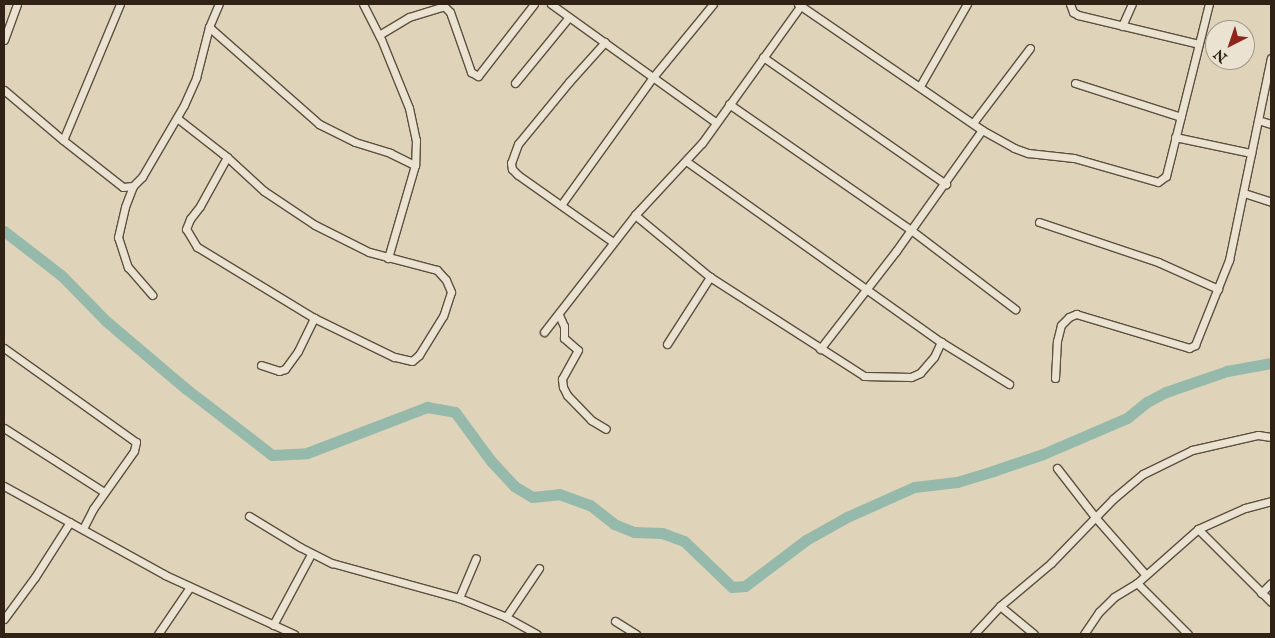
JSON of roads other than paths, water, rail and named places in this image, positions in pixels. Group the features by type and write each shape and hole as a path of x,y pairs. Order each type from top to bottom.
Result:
{"street":[{"path":"4,40 17,4"},
{"path":"64,140 120,4"},
{"path":"152,295 128,267 118,237 125,207 133,186 142,177 176,118 196,78 209,27 219,4"},
{"path":"362,4 379,35 409,108 416,140 415,165 388,258"},
{"path":"379,35 410,17 444,6 450,12 471,72 478,76 534,4"},
{"path":"551,4 715,122"},
{"path":"561,205 653,77 713,4"},
{"path":"544,332 635,215 702,143 800,4 982,130 1014,148 1028,153 1074,158 1158,182 1166,176 1210,4"},
{"path":"920,86 967,4"},
{"path":"1070,4 1073,12 1078,15 1199,44"},
{"path":"1122,26 1132,4"},
{"path":"515,83 569,17"},
{"path":"209,27 318,124 356,142 390,153 415,165"},
{"path":"605,42 518,144 512,169 613,242"},
{"path":"973,123 1030,48"},
{"path":"764,57 946,184"},
{"path":"1055,378 1057,341 1061,325 1069,317 1076,314 1102,320 1191,348 1197,341 1229,260 1271,58"},
{"path":"1075,83 1180,117"},
{"path":"4,90 123,187 133,186"},
{"path":"729,104 911,230 1015,309"},
{"path":"176,118 227,157 264,192 315,224 369,252 437,270 446,280 451,292 443,316 419,355 412,361 394,357 314,318 197,247 186,229 227,157"},
{"path":"1258,120 1271,124"},
{"path":"820,349 946,184 982,130"},
{"path":"1176,137 1251,152"},
{"path":"686,162 941,342 1009,384"},
{"path":"1244,193 1271,202"},
{"path":"635,215 710,278 864,376 911,377 926,367 941,342"},
{"path":"1039,222 1158,262 1218,289"},
{"path":"666,344 710,278"},
{"path":"559,315 564,326 564,338 578,350 562,378 563,388 591,420 606,429"},
{"path":"262,365 278,371 285,369 298,351 314,318"},
{"path":"4,348 136,442 134,451 104,492 83,529"},
{"path":"4,428 104,492"},
{"path":"974,634 1000,606 1051,563 1130,484 1168,460 1192,450 1258,436 1271,437"},
{"path":"1057,468 1095,517 1146,575"},
{"path":"4,486 190,587 294,634"},
{"path":"1084,634 1099,612 1114,597 1137,583 1198,529 1245,508 1271,501"},
{"path":"249,516 311,554 342,566 459,598 506,617 537,634"},
{"path":"4,619 70,522"},
{"path":"1198,529 1271,602"},
{"path":"273,625 311,554"},
{"path":"459,598 476,558"},
{"path":"506,617 539,568"},
{"path":"1137,583 1188,634"},
{"path":"1262,593 1271,583"},
{"path":"158,634 190,587"},
{"path":"1000,606 1034,634"},
{"path":"615,622 636,634"}],"waterway":[{"path":"4,231 61,275 106,321 185,388 272,455 307,453 427,407 455,412 491,461 514,486 532,497 559,494 590,505 614,524 634,532 662,533 684,541 732,587 745,586 806,540 847,517 914,487 957,482 1043,454 1127,418 1147,402 1166,392 1227,371 1271,363"}]}
